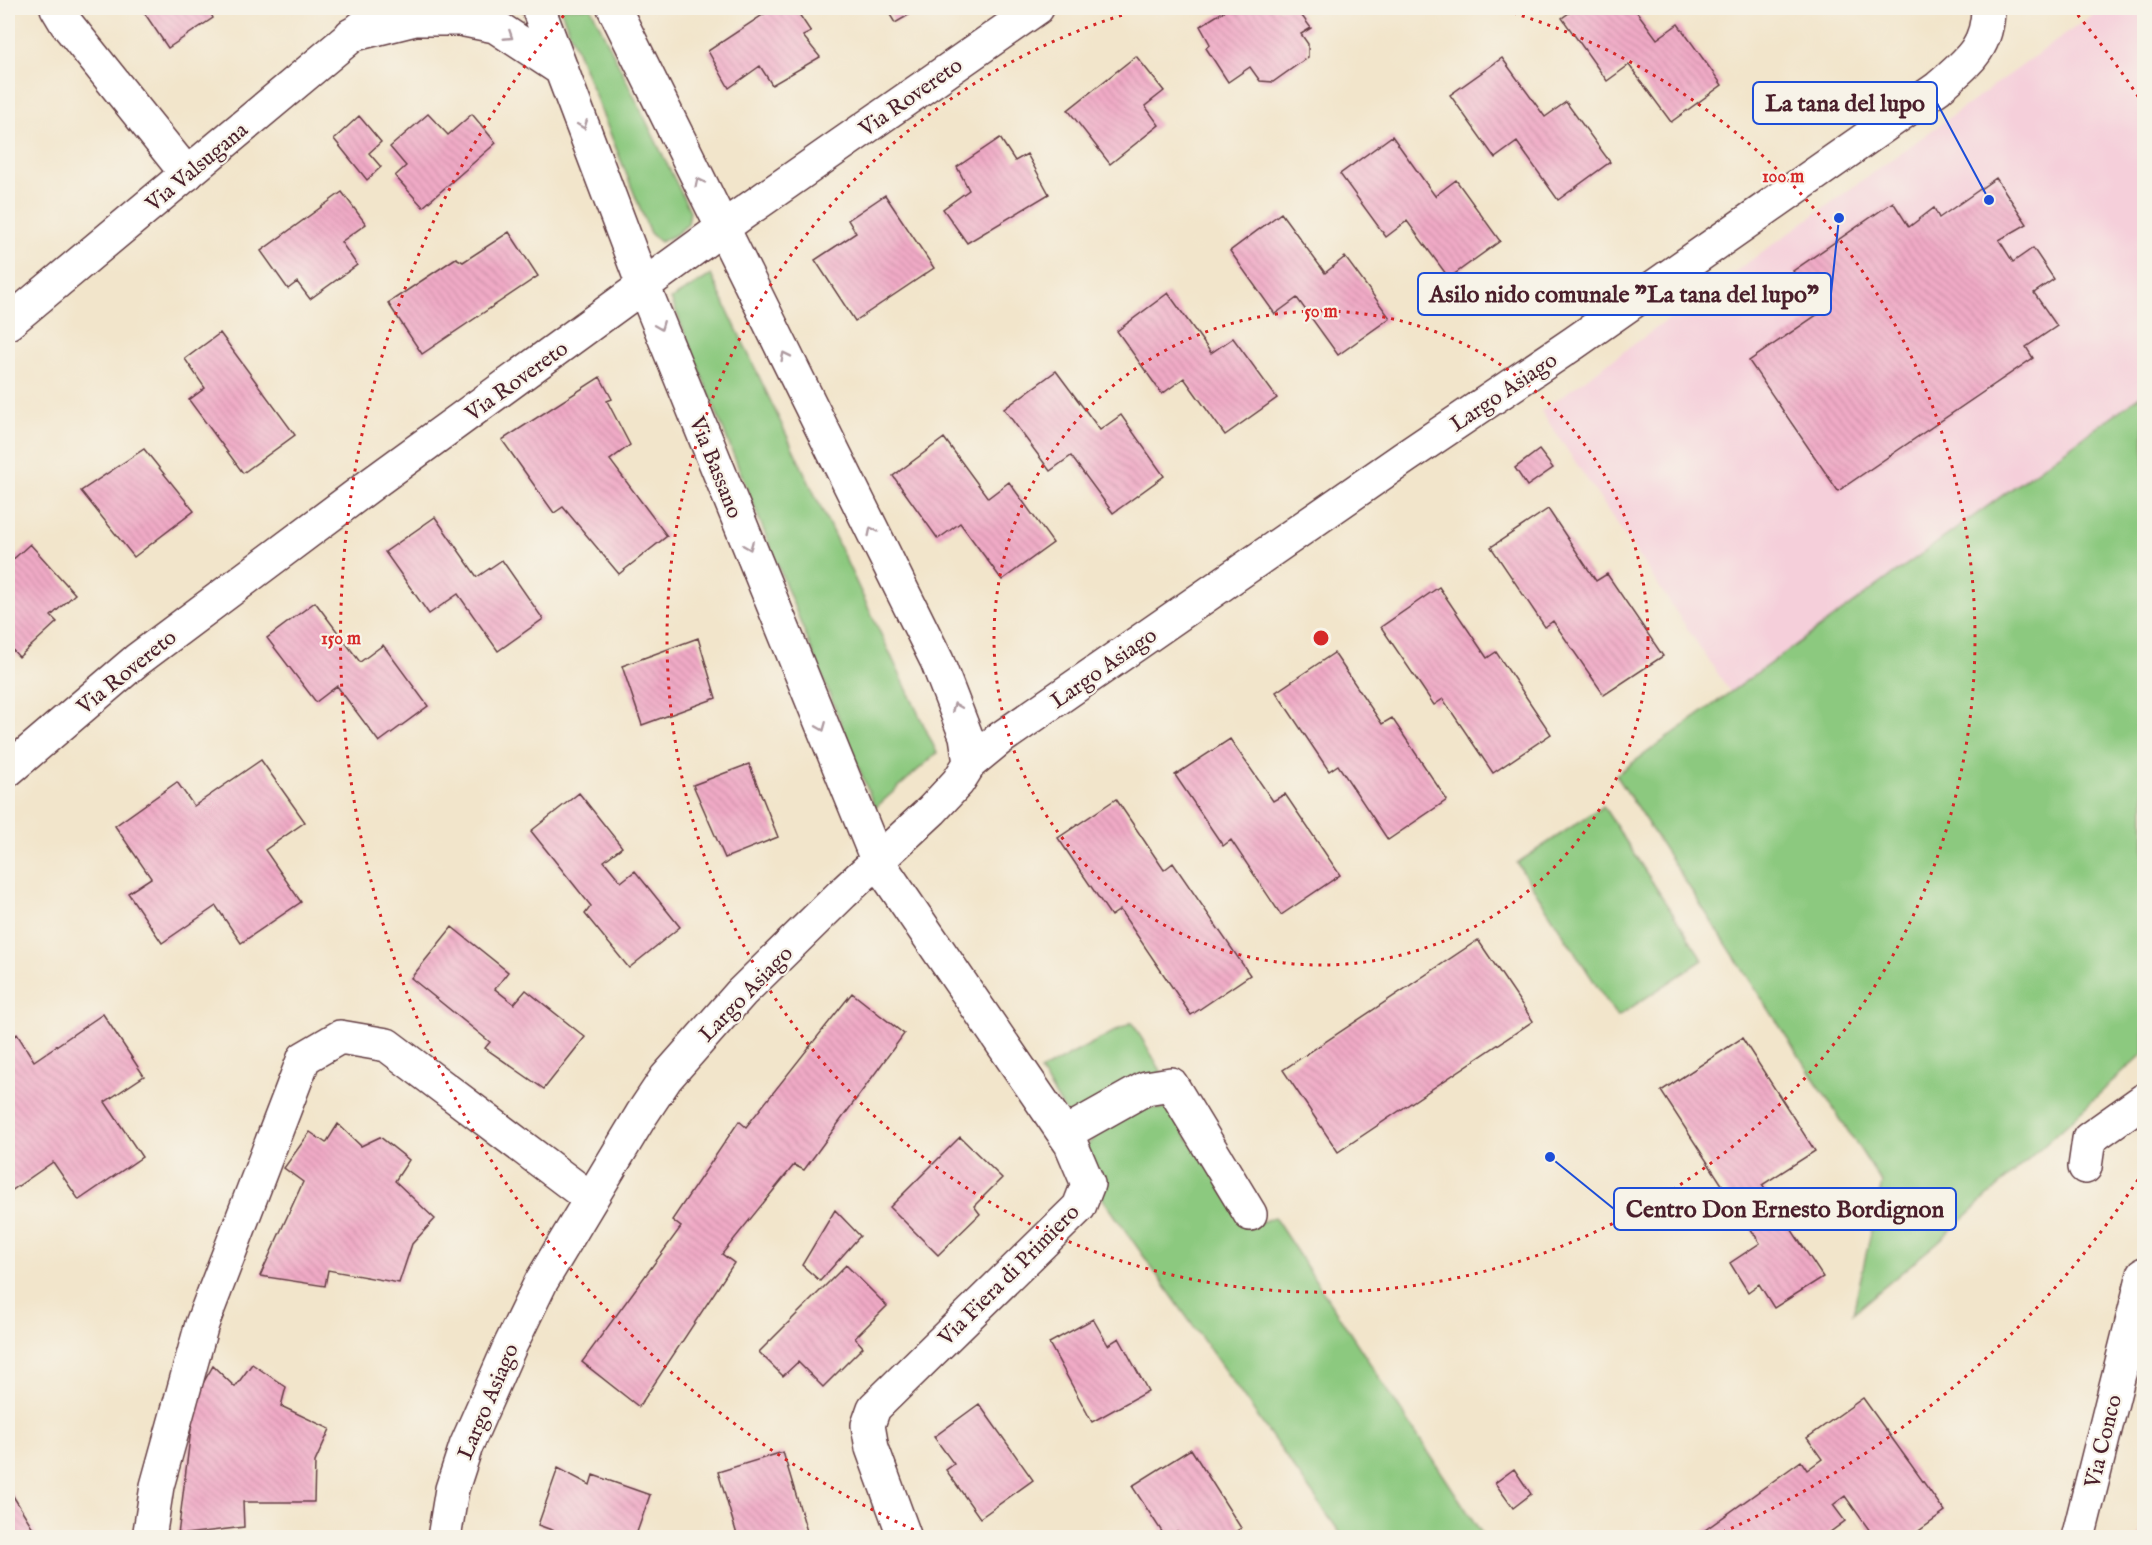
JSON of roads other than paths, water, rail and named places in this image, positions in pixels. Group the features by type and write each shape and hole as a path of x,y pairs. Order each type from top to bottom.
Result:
{"street":[{"path":"57,8 66,23 187,174"},
{"name":"Via Valsugana","path":"8,323 187,174 358,21 385,8"},
{"name":"Via Bassano","path":"538,8 643,285 878,862"},
{"path":"614,8 937,661 966,736 970,764"},
{"name":"Via Rovereto","path":"8,770 136,660 373,483 722,228 1037,8"},
{"name":"Largo Asiago","path":"444,1538 452,1489 466,1446 492,1384 542,1282 666,1078 741,993 932,810 958,782 970,764 998,740 1574,343 1938,88 1980,48 1985,36 1988,8"},
{"path":"358,21 460,19 495,26 562,70"},
{"name":"Via Fiera di Primiero","path":"878,862 1071,1144 1088,1184 1079,1208 874,1408 868,1425 872,1448 905,1538"},
{"path":"148,1538 157,1486 202,1324 304,1058 340,1037 387,1045 591,1199"},
{"path":"1064,1134 1146,1088 1172,1084 1250,1214"},
{"path":"2085,1167 2089,1139 2145,1100"},
{"name":"Via Conco","path":"2078,1538 2145,1274"}],"place":[{"name":"La tana del lupo","path":"1989,200"},
{"name":"Asilo nido comunale \"La tana del lupo\"","path":"1839,218"},
{"name":"Centro Don Ernesto Bordignon","path":"1550,1157"}]}
